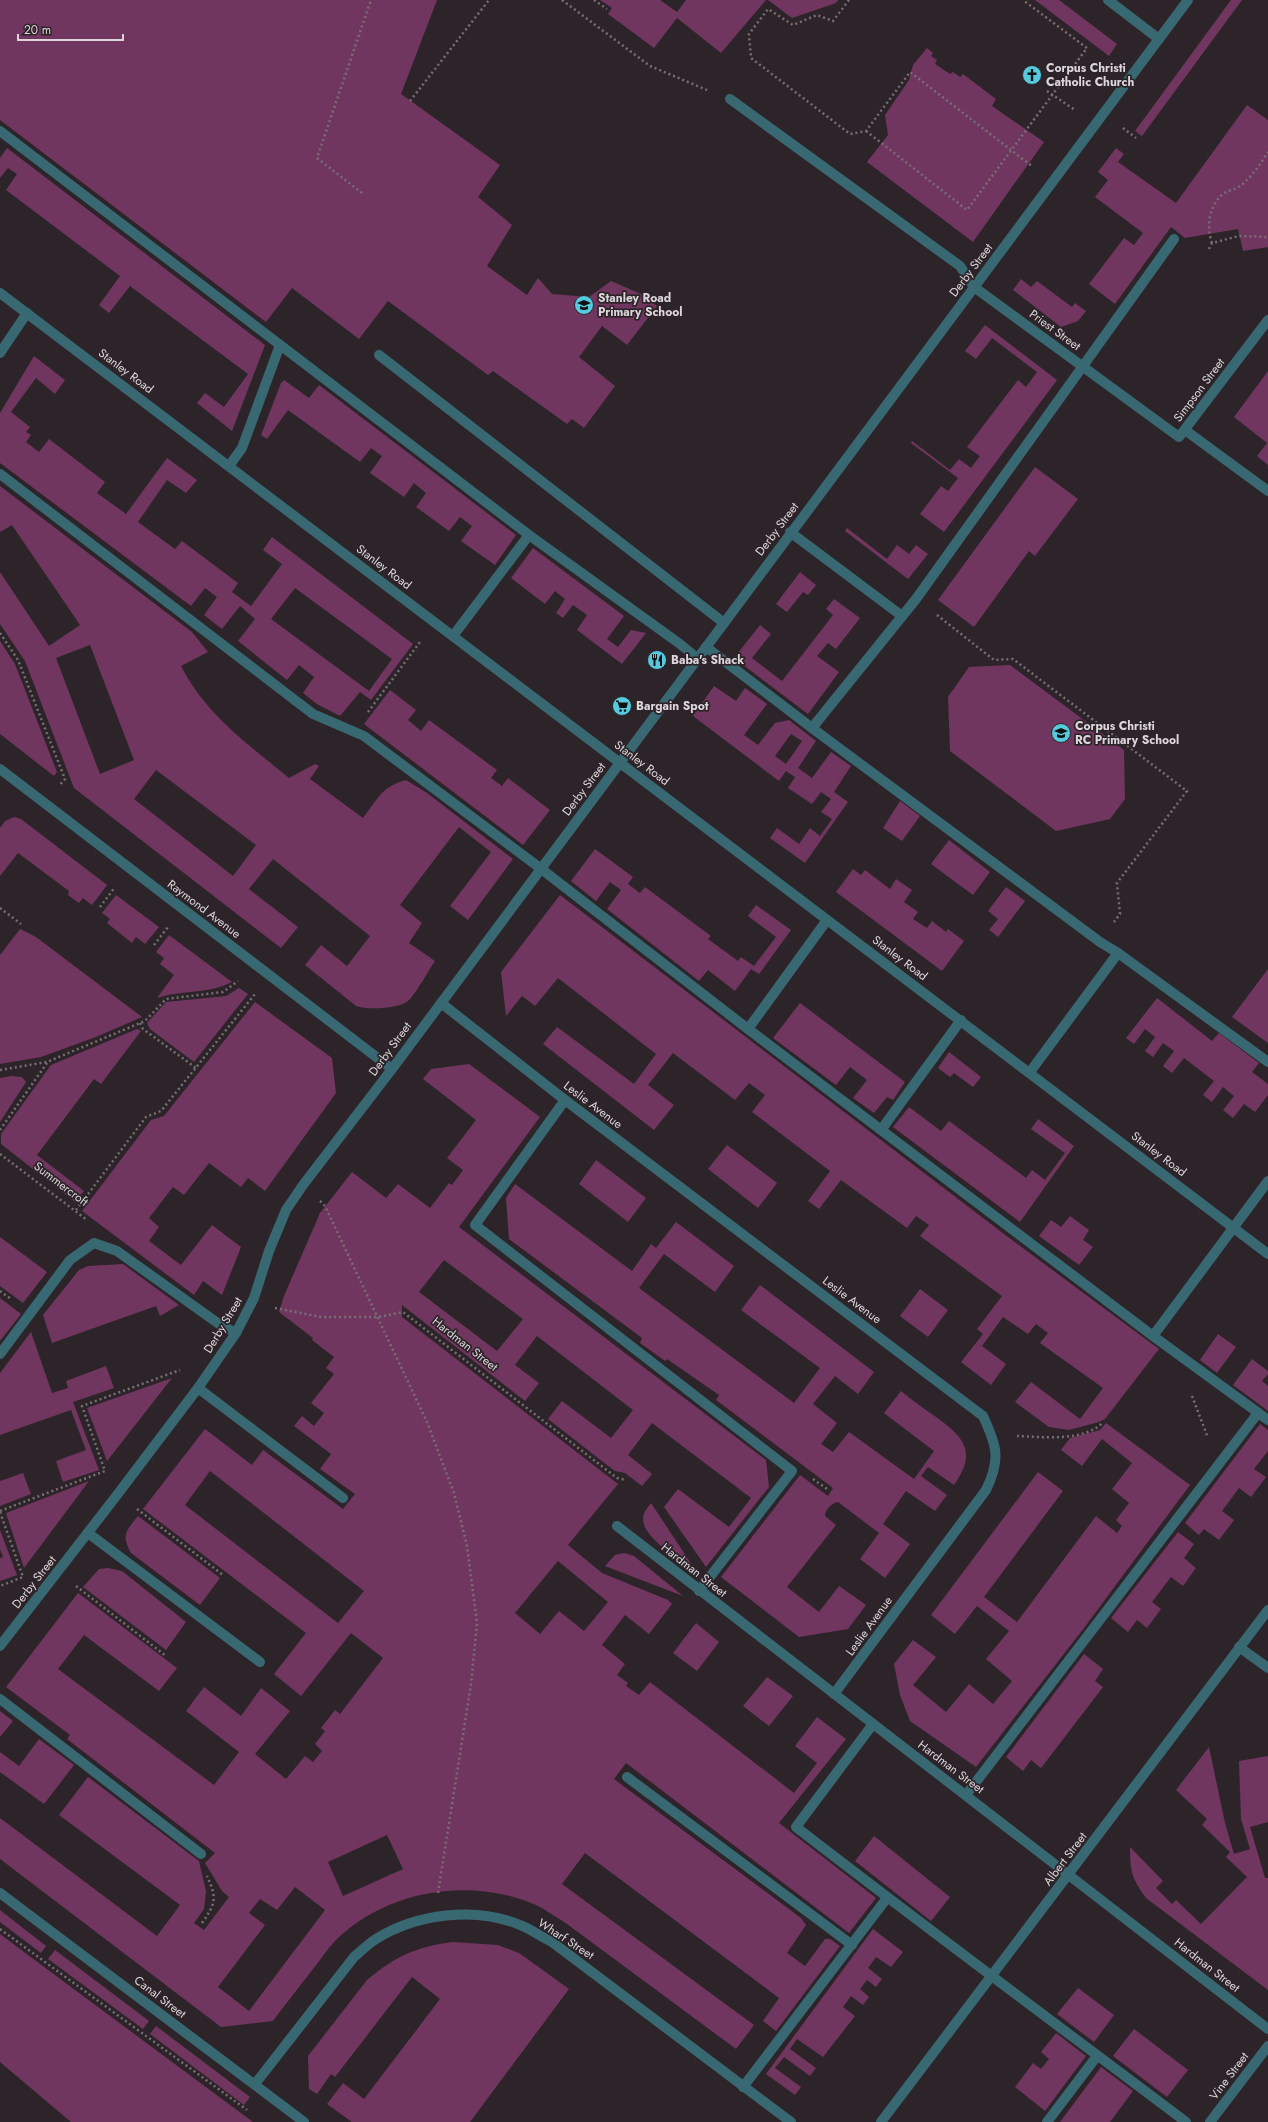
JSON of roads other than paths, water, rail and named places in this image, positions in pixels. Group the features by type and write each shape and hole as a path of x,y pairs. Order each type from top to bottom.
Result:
{"street":[{"path":"1108,0 1159,39"},
{"name":"Derby Street","path":"0,1646 198,1388 236,1333 254,1298 286,1210 303,1185 392,1069 790,532 1188,0"},
{"path":"730,99 960,266 974,287"},
{"path":"0,131 529,535 680,644 697,658"},
{"path":"812,728 902,616 1174,239"},
{"name":"Priest Street","path":"974,287 1121,394"},
{"name":"Stanley Road","path":"0,293 827,920 1030,1072 1268,1254"},
{"path":"0,353 27,313"},
{"name":"Simpson Street","path":"1121,394 1179,437 1268,320"},
{"path":"229,466 242,448 280,345"},
{"path":"379,355 724,623"},
{"path":"1185,430 1268,491"},
{"path":"0,474 313,714 364,736 540,868 881,1130 1153,1336 1268,1420"},
{"path":"790,532 902,616"},
{"path":"453,636 529,535"},
{"path":"706,647 812,728 1100,942 1118,953 1268,1062"},
{"path":"0,783 3,772"},
{"name":"Raymond Avenue","path":"3,772 392,1069"},
{"path":"748,1028 827,920"},
{"path":"1030,1072 1118,953"},
{"name":"Leslie Avenue","path":"440,1003 565,1100 972,1406 978,1411 985,1421 996,1452 994,1473 986,1490 834,1694"},
{"path":"881,1130 961,1020"},
{"path":"565,1100 475,1225 792,1471 699,1591"},
{"path":"1153,1336 1268,1181"},
{"path":"0,1354 70,1260 94,1243 117,1251 218,1324 236,1333"},
{"path":"198,1388 343,1498"},
{"path":"966,1795 1258,1413"},
{"name":"Hardman Street","path":"617,1526 699,1591 966,1795 1268,2029"},
{"path":"88,1533 260,1662"},
{"name":"Albert Street","path":"881,2122 1268,1610"},
{"path":"1239,1647 1268,1668"},
{"path":"0,1699 201,1854"},
{"path":"873,1724 796,1827 887,1898 1186,2122"},
{"path":"627,1777 852,1944"},
{"name":"Canal Street","path":"0,1892 304,2122"},
{"path":"743,2087 887,1898"},
{"name":"Wharf Street","path":"255,2084 354,1957 375,1940 400,1927 435,1917 462,1915 489,1917 519,1925 552,1942 791,2122"},
{"name":"Vine Street","path":"1210,2122 1268,2046"},
{"path":"1047,2122 1097,2056"}],"place":[{"name":"Corpus Christi Catholic Church","path":"1032,75"},
{"name":"Stanley Road Primary School","path":"584,305"},
{"name":"Baba's Shack","path":"657,660"},
{"name":"Bargain Spot","path":"622,706"},
{"name":"Corpus Christi RC Primary School","path":"1061,733"}]}
